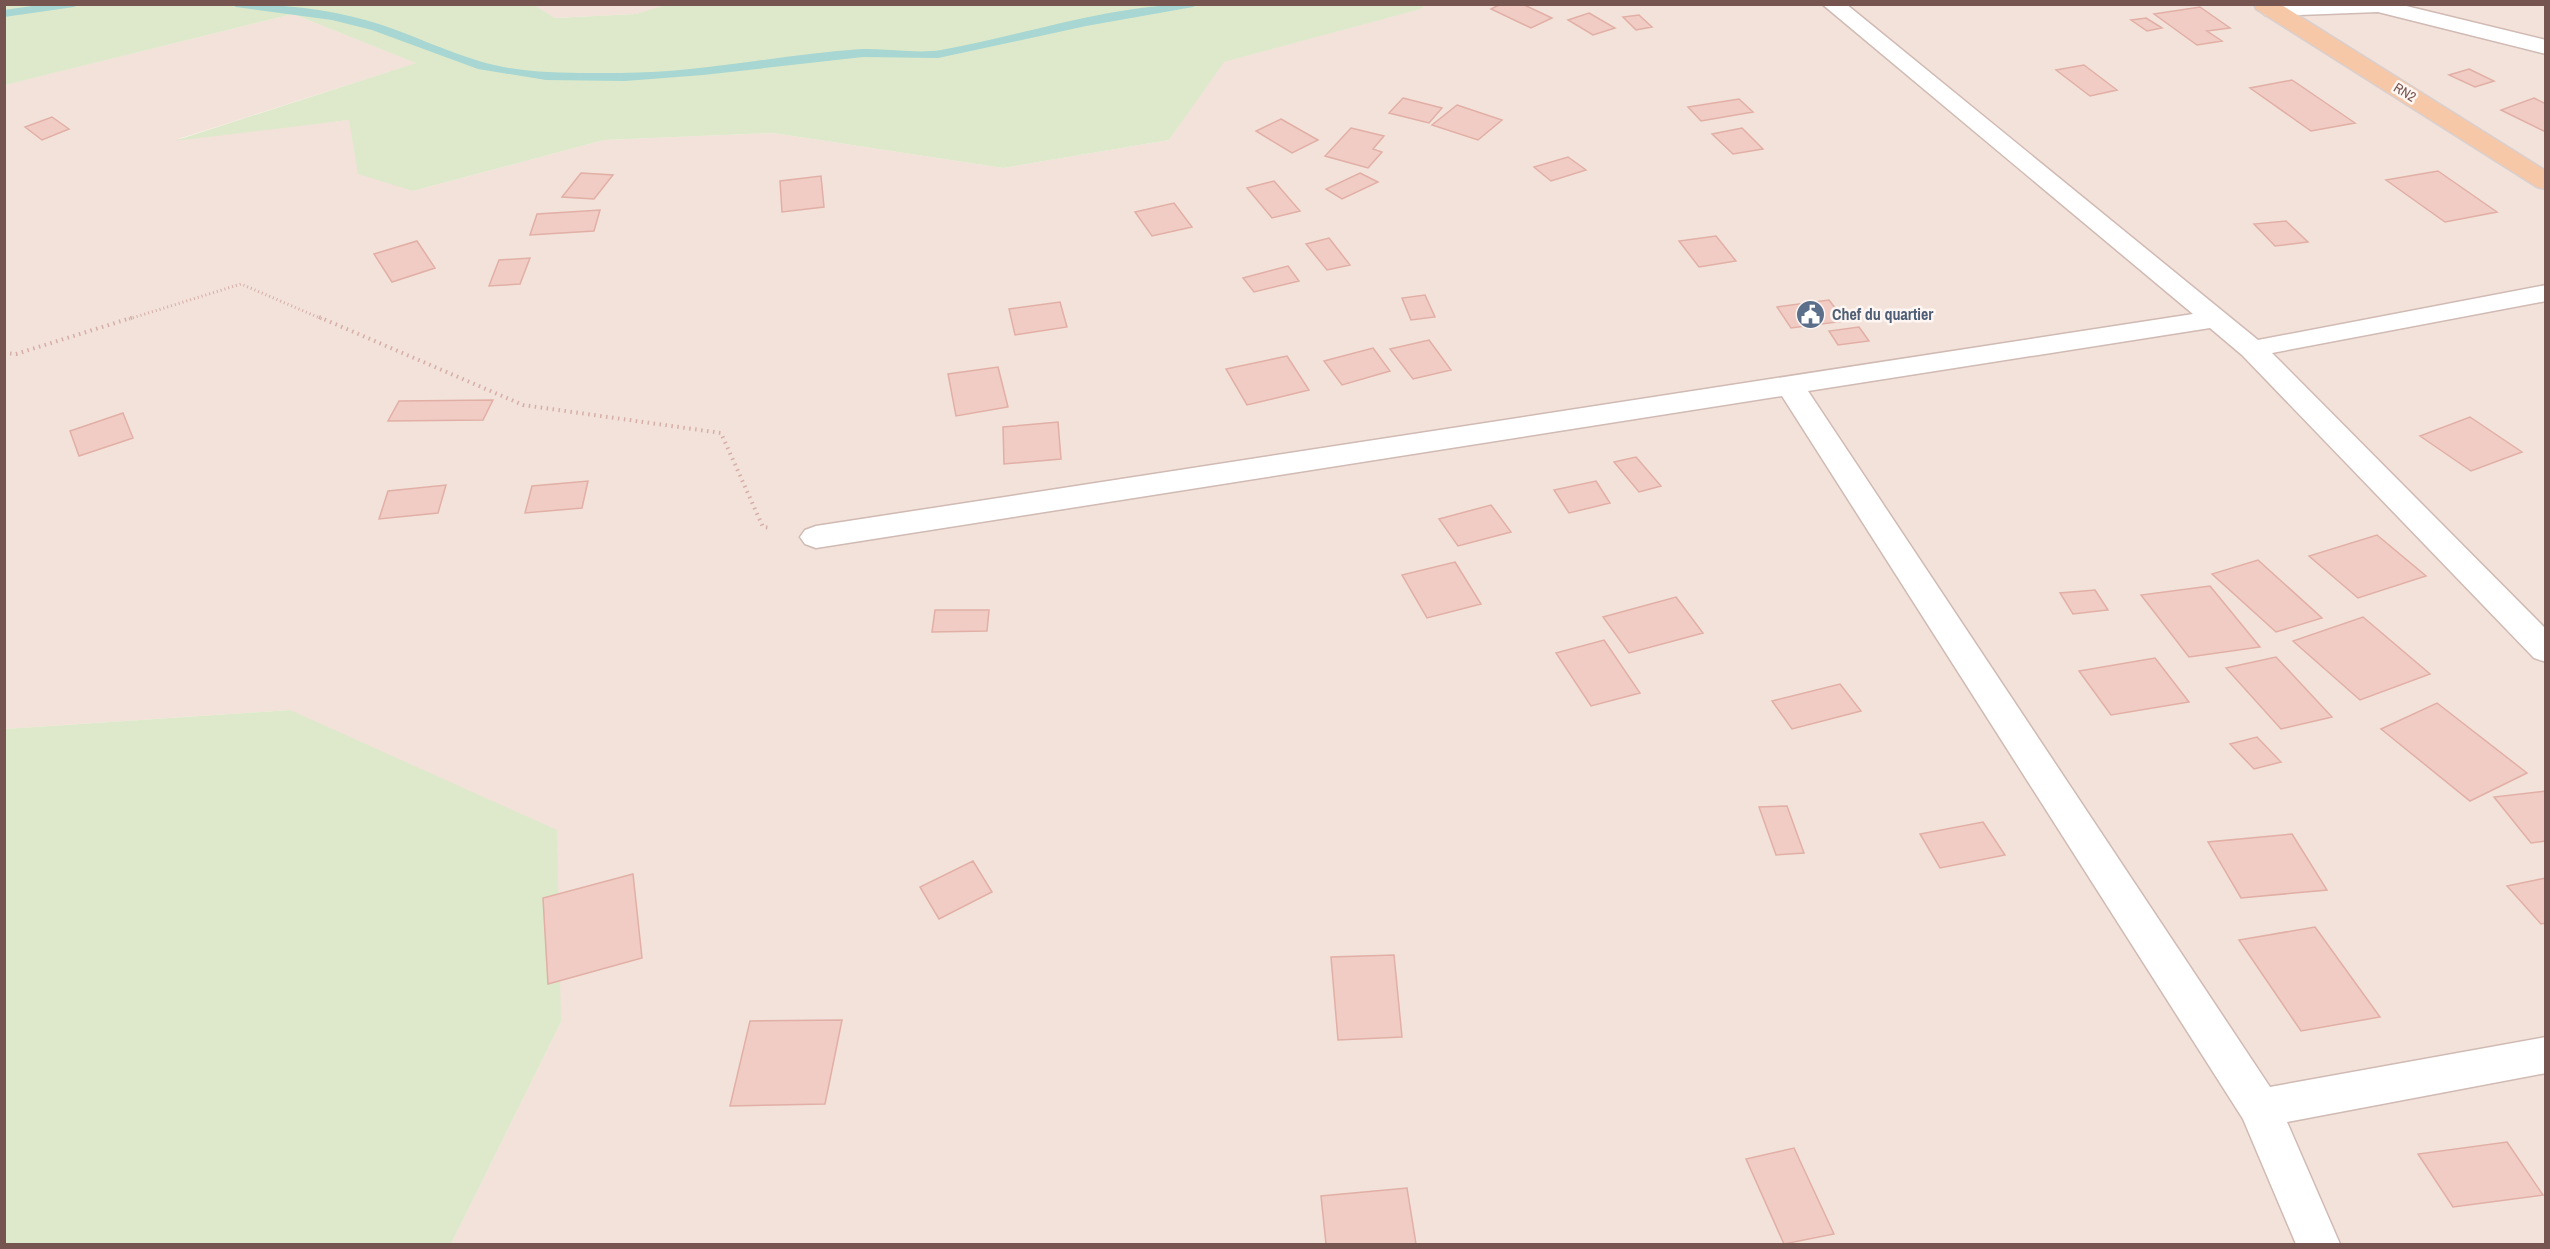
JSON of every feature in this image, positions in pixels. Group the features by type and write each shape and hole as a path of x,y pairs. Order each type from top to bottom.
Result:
{"main road":[{"name":"RN2","path":"2268,8 2546,182"}],"street":[{"path":"1832,4 2252,349 2546,650"},
{"path":"2268,8 2379,6 2546,48"},
{"path":"2252,349 2546,293"},
{"path":"816,537 2217,319"},
{"path":"1791,387 2260,1108 2318,1245"},
{"path":"2260,1108 2546,1055"}],"path":[{"path":"4,352 16,354 241,284 523,405 721,433 763,526 816,537"}],"shaded area":[{"path":"532,5 669,5 636,14 555,18"},
{"path":"1424,5 2545,5 2545,1244 451,1244 561,1022 290,710 5,729 4,85 293,14 417,63 178,139 349,120 413,191 604,140 773,133 1003,168 1169,140 1223,62 1420,9"}],"green space":[{"path":"532,4 555,18 636,14 669,4 1424,5 1421,9 1224,62 1169,140 1003,168 773,133 604,140 413,191 358,174 349,120 174,141 416,63 293,14 5,85 5,5"},
{"path":"290,710 557,830 561,1022 451,1244 5,1244 5,729"}],"building":[{"path":"1501,4 1522,4 1552,18 1531,28 1491,9"},
{"path":"2200,7 2230,28 2207,31 2222,41 2197,45 2154,14"},
{"path":"1589,13 1615,28 1593,35 1568,20"},
{"path":"1639,15 1652,27 1636,30 1623,17"},
{"path":"2146,18 2162,28 2147,31 2131,20"},
{"path":"2084,65 2117,90 2090,96 2056,70"},
{"path":"2469,69 2494,81 2475,87 2449,75"},
{"path":"2292,80 2355,123 2311,131 2250,88"},
{"path":"1403,98 1442,108 1429,123 1389,113"},
{"path":"2534,98 2546,104 2546,132 2501,110"},
{"path":"1739,99 1753,112 1701,121 1688,107"},
{"path":"1457,105 1502,120 1478,140 1432,125"},
{"path":"52,117 69,129 42,140 25,127"},
{"path":"1281,119 1318,140 1292,153 1256,131"},
{"path":"1351,128 1384,136 1373,149 1382,152 1368,168 1325,156"},
{"path":"1742,128 1763,149 1733,154 1712,134"},
{"path":"1568,157 1586,170 1551,181 1534,167"},
{"path":"2438,171 2497,212 2445,222 2386,180"},
{"path":"581,173 613,175 594,199 562,197"},
{"path":"1360,173 1378,182 1342,199 1326,189"},
{"path":"821,176 824,207 782,212 780,181"},
{"path":"1274,181 1300,211 1272,218 1247,188"},
{"path":"1174,203 1192,227 1152,236 1135,212"},
{"path":"600,210 594,231 530,235 537,214"},
{"path":"2286,221 2308,242 2275,246 2254,224"},
{"path":"1716,236 1736,261 1699,267 1679,241"},
{"path":"1329,238 1350,265 1327,270 1306,244"},
{"path":"417,241 435,268 392,282 374,254"},
{"path":"530,258 520,284 489,286 499,260"},
{"path":"1288,266 1299,281 1254,292 1243,278"},
{"path":"1425,295 1435,317 1411,320 1402,298"},
{"name":"Chef du quartier","path":"1829,300 1845,321 1791,328 1777,307"},
{"path":"1060,302 1067,327 1015,335 1009,309"},
{"path":"1859,327 1869,341 1838,345 1829,331"},
{"path":"1429,340 1451,370 1413,379 1390,349"},
{"path":"1373,348 1390,371 1342,385 1324,361"},
{"path":"1287,356 1309,390 1247,405 1226,369"},
{"path":"998,367 1008,407 956,416 948,374"},
{"path":"493,400 483,420 388,421 399,401"},
{"path":"123,413 133,438 79,456 70,431"},
{"path":"2470,417 2522,452 2471,471 2420,436"},
{"path":"1058,422 1061,459 1004,464 1003,427"},
{"path":"1636,457 1661,486 1639,492 1614,462"},
{"path":"588,481 582,508 525,513 532,486"},
{"path":"1596,481 1610,503 1569,513 1554,490"},
{"path":"446,485 438,513 379,519 388,491"},
{"path":"1491,505 1511,532 1458,546 1439,519"},
{"path":"2377,535 2426,576 2358,598 2309,556"},
{"path":"2258,560 2322,618 2276,632 2212,574"},
{"path":"1455,562 1481,604 1427,618 1402,575"},
{"path":"2210,586 2260,647 2189,657 2141,595"},
{"path":"2095,590 2108,610 2073,614 2060,593"},
{"path":"1676,597 1703,633 1629,653 1603,617"},
{"path":"935,610 989,610 987,631 932,632"},
{"path":"2363,617 2430,674 2360,700 2293,641"},
{"path":"1604,640 1640,693 1591,706 1556,653"},
{"path":"2276,657 2332,717 2281,729 2226,668"},
{"path":"2155,658 2189,702 2111,715 2079,671"},
{"path":"1840,684 1861,711 1792,729 1772,701"},
{"path":"2437,703 2527,773 2470,801 2381,729"},
{"path":"2257,737 2281,762 2254,769 2230,744"},
{"path":"2546,791 2546,841 2531,843 2494,797"},
{"path":"1787,806 1804,853 1776,855 1759,807"},
{"path":"1983,822 2005,855 1940,868 1920,834"},
{"path":"2292,834 2327,890 2241,898 2208,842"},
{"path":"973,861 992,892 939,919 920,887"},
{"path":"633,874 642,958 548,984 543,898"},
{"path":"2546,878 2546,923 2541,924 2507,886"},
{"path":"2315,927 2380,1017 2301,1031 2239,940"},
{"path":"1394,955 1402,1037 1338,1040 1331,957"},
{"path":"842,1020 825,1104 730,1106 750,1021"},
{"path":"2507,1142 2543,1195 2453,1207 2418,1154"},
{"path":"1794,1148 1834,1234 1784,1244 1746,1159"},
{"path":"1407,1188 1416,1244 1326,1244 1321,1196"}],"waterway":[{"path":"4,14 74,4"},
{"path":"236,4 332,16 376,27 478,65 546,76 625,77 703,71 863,53 938,54 1086,22 1193,4"}],"place":[{"name":"Chef du quartier","path":"1811,314"}]}
